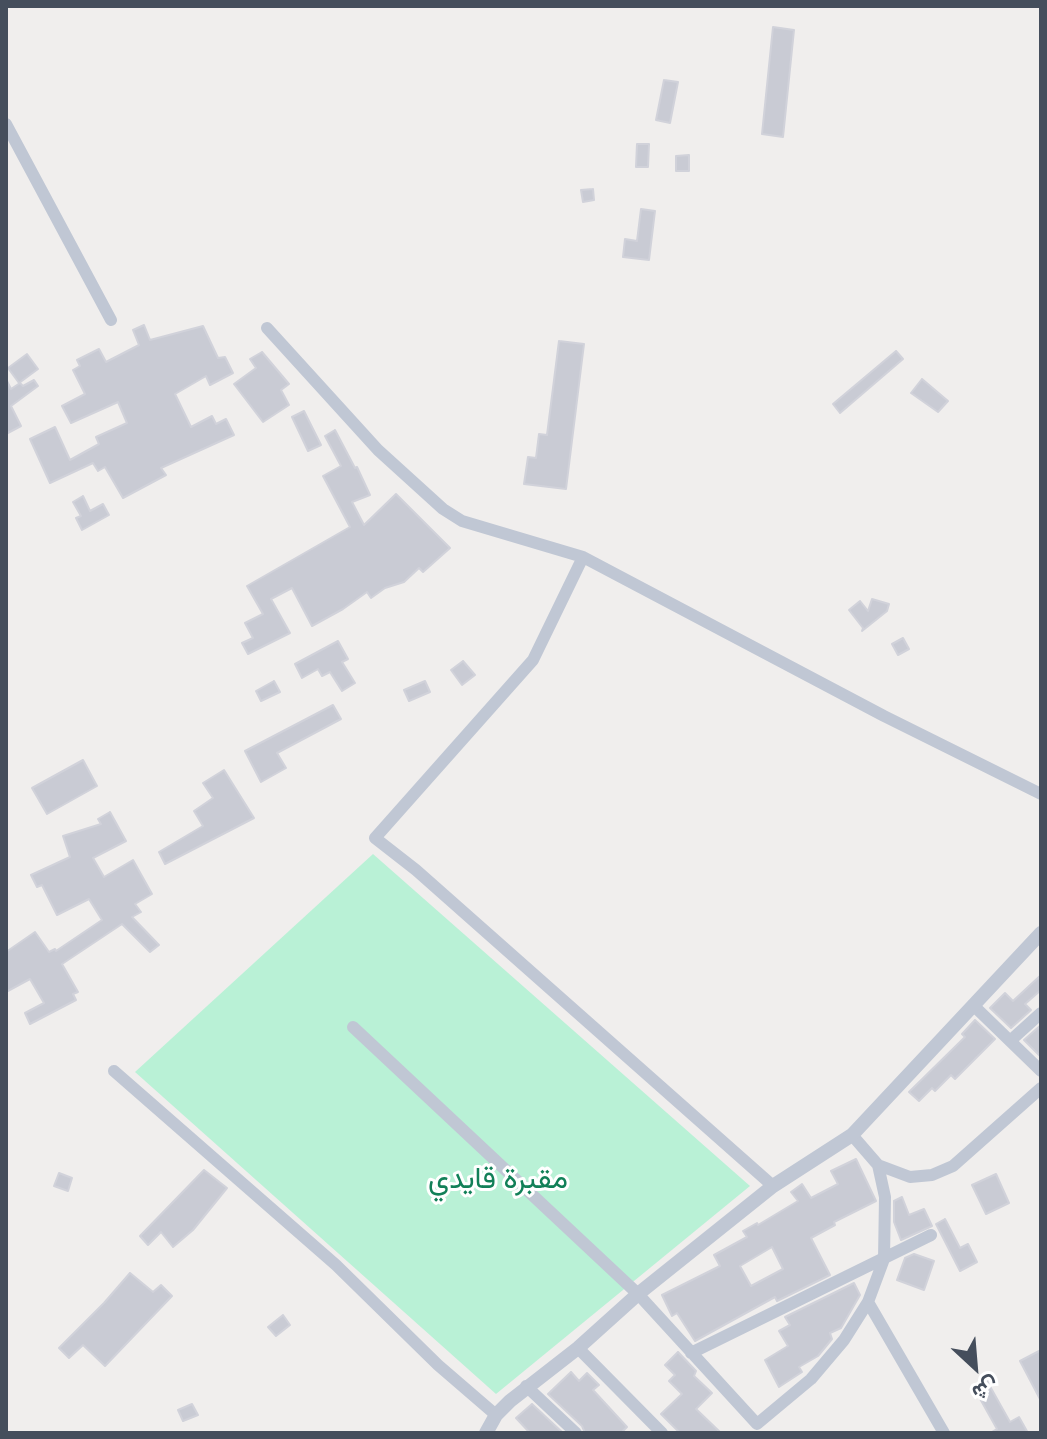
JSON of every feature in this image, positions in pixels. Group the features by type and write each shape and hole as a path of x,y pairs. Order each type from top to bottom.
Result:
{"street":[{"path":"6,124 111,320"},
{"path":"267,328 378,450 443,509 462,521 583,557 870,709 1041,794"},
{"path":"583,557 533,660 375,838 428,880 773,1186"},
{"path":"486,1433 496,1415 526,1386 578,1348 638,1294 773,1186 852,1135 1041,933"},
{"path":"973,1005 1041,1071"},
{"path":"1010,1041 1041,1013"},
{"path":"353,1027 638,1294 754,1423 760,1423 811,1379 844,1340 868,1302 884,1259 885,1197 878,1165"},
{"path":"114,1071 336,1265 438,1365 496,1415"},
{"path":"852,1135 878,1165 910,1177 932,1175 953,1166 1041,1088"},
{"path":"691,1353 931,1235"},
{"path":"868,1302 944,1433"},
{"path":"578,1348 662,1433"},
{"path":"526,1386 576,1433"}],"green space":[{"name":"مقبرة قايدي","path":"373,854 750,1186 496,1394 135,1072"}],"building":[{"path":"773,27 794,30 783,137 762,134"},
{"path":"664,80 678,82 670,123 656,120"},
{"path":"637,144 649,144 648,167 636,167"},
{"path":"689,155 689,171 676,171 676,156"},
{"path":"593,189 594,200 583,202 581,190"},
{"path":"641,209 655,211 649,260 623,257 625,239 637,241"},
{"path":"144,325 150,340 203,326 218,358 225,357 233,373 210,385 206,376 175,394 191,427 212,416 216,424 226,419 234,435 161,468 166,475 123,498 105,467 98,471 93,463 50,483 30,439 55,427 70,460 99,444 96,437 127,423 118,402 71,423 62,406 85,394 73,370 80,366 77,360 99,349 106,362 139,345 133,330"},
{"path":"559,341 584,344 566,489 524,484 528,457 536,458 539,434 547,435"},
{"path":"896,351 903,359 840,413 833,404"},
{"path":"262,352 289,384 281,390 289,405 263,422 234,384 256,368 250,359"},
{"path":"27,354 38,369 19,383 8,368"},
{"path":"6,379 11,389 34,380 38,386 11,406 21,426 6,434"},
{"path":"922,379 948,401 938,412 911,393"},
{"path":"304,411 321,445 308,451 292,417"},
{"path":"335,430 370,495 352,502 364,525 396,494 450,548 423,572 419,568 404,582 385,588 371,598 367,592 312,626 292,588 271,599 290,633 248,654 242,643 253,638 245,623 263,614 247,586 350,527 323,476 341,466 325,436"},
{"path":"83,496 90,511 103,504 109,515 82,530 76,518 81,516 73,502"},
{"path":"872,599 889,604 887,611 862,631 863,628 849,610 860,601 868,611"},
{"path":"903,638 909,649 898,655 892,644"},
{"path":"338,641 348,659 342,662 355,683 342,691 330,672 322,676 318,669 302,678 295,664"},
{"path":"463,661 475,675 462,685 451,670"},
{"path":"274,681 280,692 261,701 256,691"},
{"path":"425,681 430,692 409,701 404,690"},
{"path":"333,705 341,719 277,753 286,768 261,782 245,751"},
{"path":"83,760 97,786 47,814 32,788"},
{"path":"224,770 254,818 165,864 159,852 203,826 194,811 213,798 203,783"},
{"path":"110,812 126,841 93,858 104,877 133,860 152,894 135,904 141,912 132,917 159,945 150,952 122,924 62,964 78,992 73,994 76,1000 30,1024 25,1013 44,1003 30,979 6,992 6,952 35,932 49,952 56,951 102,920 89,899 57,915 42,885 37,887 31,875 70,857 63,836 101,824 98,819"},
{"path":"1041,975 1041,990 1025,1004 1031,1010 1011,1028 990,1008 1005,993 1013,1001"},
{"path":"975,1020 995,1039 955,1079 951,1075 919,1101 909,1092 965,1037 962,1034"},
{"path":"1041,1025 1041,1057 1024,1040"},
{"path":"856,1159 876,1201 834,1222 835,1225 811,1238 830,1275 777,1301 775,1297 695,1341 677,1313 672,1316 662,1295 720,1266 714,1255 747,1237 743,1231 798,1201 791,1192 802,1184 811,1198 838,1184 831,1171","holes":["772,1247 783,1269 751,1286 740,1266"]},
{"path":"204,1170 227,1188 193,1230 173,1247 161,1232 148,1245 140,1236"},
{"path":"59,1173 72,1178 68,1191 54,1186"},
{"path":"996,1174 1009,1203 986,1214 972,1185"},
{"path":"902,1197 909,1215 924,1209 932,1226 901,1240 894,1222 894,1201"},
{"path":"945,1219 960,1248 968,1244 977,1262 960,1271 936,1224"},
{"path":"914,1254 934,1261 924,1290 897,1280 905,1258"},
{"path":"130,1273 153,1292 161,1285 172,1296 105,1366 83,1345 69,1358 59,1348"},
{"path":"854,1283 860,1295 841,1328 830,1333 832,1339 818,1356 799,1367 802,1372 779,1387 765,1360 788,1346 779,1331 790,1325 785,1317"},
{"path":"283,1315 290,1325 276,1336 268,1327"},
{"path":"1041,1350 1041,1401 1020,1361"},
{"path":"678,1352 696,1371 694,1376 712,1393 696,1409 721,1433 680,1433 661,1414 682,1394 669,1381 675,1375 665,1365"},
{"path":"571,1372 579,1381 587,1373 599,1385 593,1390 627,1427 621,1433 585,1433 582,1426 548,1394"},
{"path":"987,1381 1010,1422 1019,1417 1028,1433 990,1433 997,1429 974,1388"},
{"path":"192,1404 198,1415 183,1421 178,1410"},
{"path":"532,1404 563,1433 530,1433 516,1418"}]}
